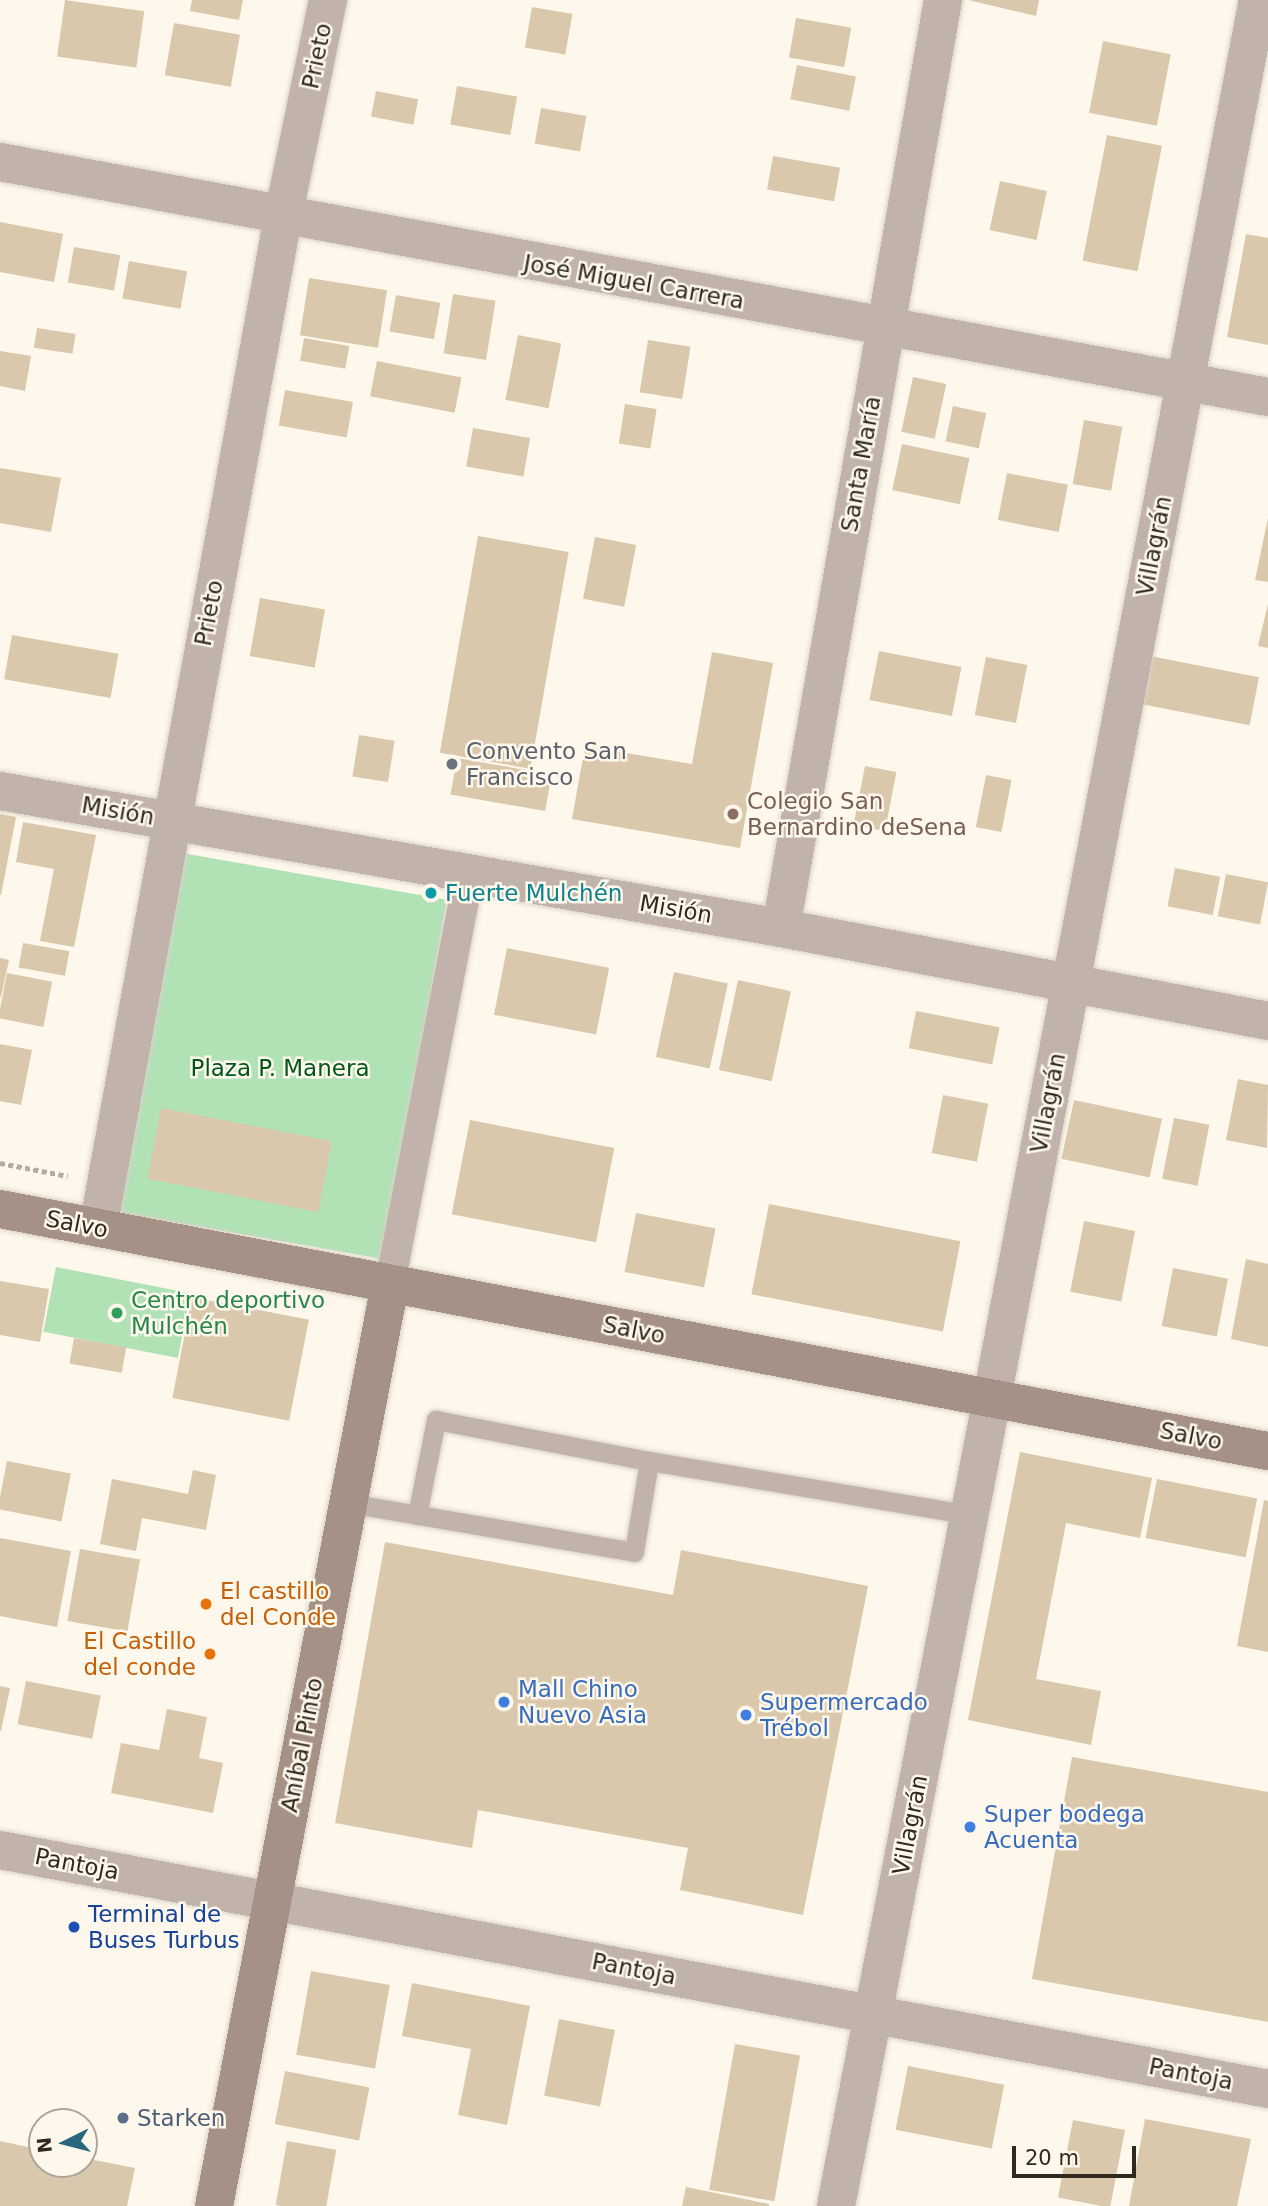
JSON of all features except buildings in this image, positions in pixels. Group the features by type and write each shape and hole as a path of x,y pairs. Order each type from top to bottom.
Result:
{"main road":[{"name":"Salvo","path":"0,1209 1268,1451"},
{"name":"Aníbal Pinto","path":"214,2206 390,1284"}],"street":[{"name":"Prieto","path":"98,1228 170,820 283,217 328,0"},
{"name":"Santa María","path":"781,928 943,0"},
{"name":"Villagrán","path":"836,2206 1258,0"},
{"name":"José Miguel Carrera","path":"0,162 283,217 1268,397"},
{"name":"Misión","path":"0,791 781,928 1268,1021"},
{"path":"390,1284 469,873"},
{"name":"Pantoja","path":"0,1850 1268,2089"}],"lane":[{"path":"417,1515 436,1420 649,1461 970,1515"},
{"path":"348,1503 634,1552 649,1461"}],"path":[{"path":"0,1163 106,1184"}],"green space":[{"name":"Plaza P. Manera","path":"182,853 447,900 384,1259 119,1212"},
{"name":"Centro deportivo Mulchén","path":"56,1267 190,1293 178,1358 43,1332"}],"place":[{"name":"Convento San Francisco","path":"452,764"},
{"name":"Colegio San Bernardino deSena","path":"733,814"},
{"name":"Fuerte Mulchén","path":"431,893"},
{"name":"Centro deportivo Mulchén","path":"117,1313"},
{"name":"El castillo del Conde","path":"206,1604"},
{"name":"El Castillo del conde","path":"210,1654"},
{"name":"Mall Chino Nuevo Asia","path":"504,1702"},
{"name":"Supermercado Trébol","path":"746,1715"},
{"name":"Super bodega Acuenta","path":"970,1827"},
{"name":"Terminal de Buses Turbus","path":"74,1927"},
{"name":"Starken","path":"123,2118"}]}
